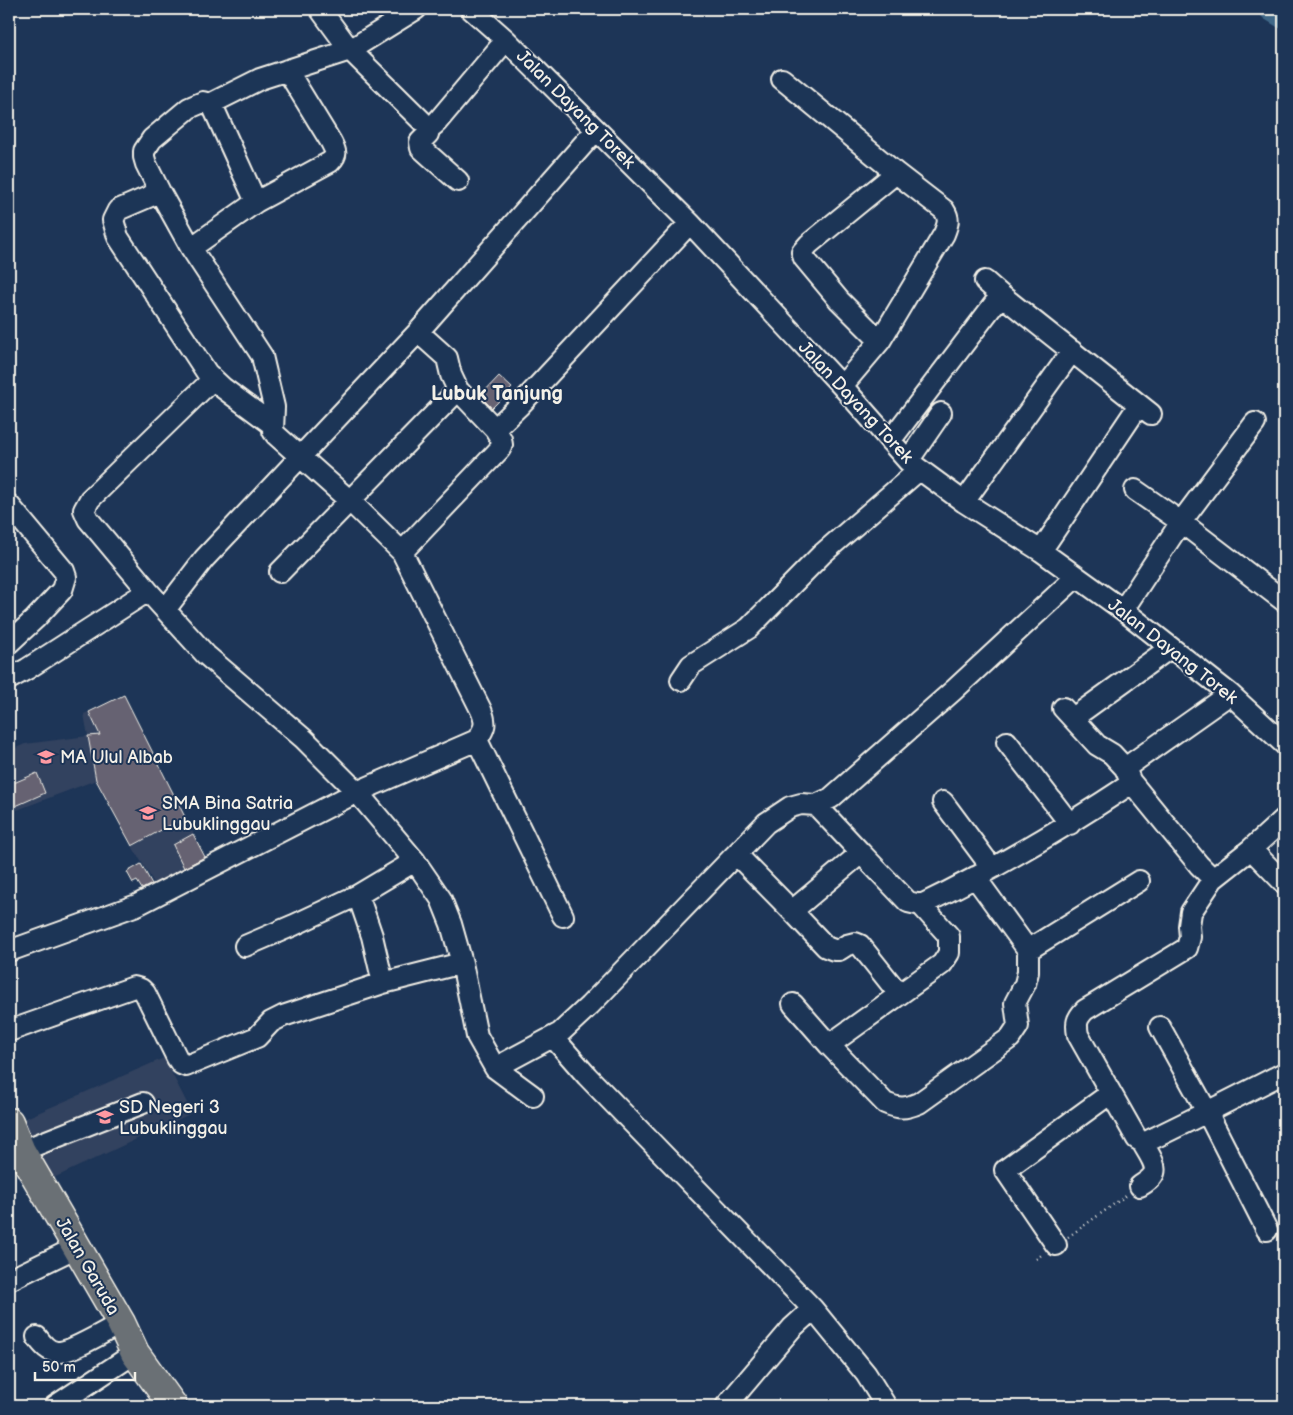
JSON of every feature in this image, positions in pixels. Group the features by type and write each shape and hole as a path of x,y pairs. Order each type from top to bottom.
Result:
{"highway":[{"name":"Jalan Garuda","path":"9,1122 21,1151 121,1323 135,1353 173,1406"}],"street":[{"path":"320,9 350,50 426,125 430,126 437,122 506,40"},
{"path":"210,104 260,79 350,50 416,9"},
{"name":"Jalan Dayang Torek","path":"471,9 506,40 690,223 914,465 964,502 1041,551 1123,610 1230,694 1284,744"},
{"path":"191,248 256,202 330,162 335,157 336,152 332,142 287,70"},
{"path":"782,79 944,210 948,216 948,226 944,234 880,341 842,386"},
{"path":"9,952 137,905 357,792 476,740 484,730 485,719 402,552 350,501 276,435 273,425 274,407 262,356 191,248 146,164 144,151 152,139 189,108 203,102 210,104 256,202"},
{"path":"430,126 429,132 422,140 420,147 458,181"},
{"path":"165,610 204,560 418,332 596,130"},
{"path":"880,341 839,300 802,254 809,244 896,172"},
{"path":"160,192 118,210 113,220 118,237 207,373 273,425"},
{"path":"495,429 520,405 690,223"},
{"path":"985,281 1145,409 1041,551"},
{"path":"890,441 1001,295"},
{"path":"402,552 502,445 501,438 495,429 458,390 451,375 447,358 418,332"},
{"path":"964,502 1072,351"},
{"path":"213,379 90,499 84,510 88,519 148,591 206,655 304,739 357,792 415,861 441,900 451,924 462,963 477,1036 495,1068 533,1096"},
{"path":"280,572 458,390"},
{"path":"681,680 691,665 749,628 914,465 941,413"},
{"path":"1123,610 1181,522 1255,423"},
{"path":"1135,490 1181,522 1284,601"},
{"path":"9,505 64,571 66,577 62,590 9,643"},
{"path":"495,1068 560,1033 589,1006 766,823 790,806 802,804 816,806 832,798 859,772 954,690 1076,577"},
{"path":"9,679 28,669 148,591"},
{"path":"1170,648 1068,713 1098,746 1112,754 1199,865 1213,879"},
{"path":"921,906 1070,824 1230,694"},
{"path":"476,740 563,916"},
{"path":"1007,742 1070,824"},
{"path":"794,1004 829,1045 870,1088 886,1103 895,1107 906,1108 919,1103 1010,1038 1015,1032 1018,1026 1015,1003 1025,984 1028,972 1028,950 943,802"},
{"path":"816,806 908,902 921,906 949,936 949,953 942,964 829,1045"},
{"path":"1140,1186 1152,1177 1155,1171 1154,1165 1142,1142 1137,1139 1078,1035 1076,1026 1078,1018 1084,1010 1187,948 1190,937 1191,912 1213,879 1251,849 1284,819"},
{"path":"1251,849 1284,883"},
{"path":"792,910 862,853"},
{"path":"736,854 826,947 839,950 855,943 860,945 900,994"},
{"path":"245,946 358,895 415,861"},
{"path":"1028,950 1139,881"},
{"path":"358,895 372,936 383,983"},
{"path":"9,1031 134,987 141,989 145,993 177,1058 181,1064 186,1066 257,1037 271,1022 283,1016 383,983 462,963"},
{"path":"1160,1027 1207,1112 1267,1230"},
{"path":"553,1037 587,1076 813,1309 866,1374 886,1406"},
{"path":"1142,1142 1148,1141 1284,1073"},
{"path":"1056,1245 1004,1170 1111,1093"},
{"path":"21,1151 142,1103"},
{"path":"9,1280 77,1247"},
{"path":"726,1406 792,1328 813,1309"},
{"path":"37,1337 45,1347 58,1353 68,1350 121,1323"},
{"path":"55,1406 135,1353"}],"path":[{"path":"1036,1259 1140,1186"}],"shaded area":[{"name":"SMA Bina Satria Lubuklinggau","path":"124,695 208,863 157,888 96,780 9,813 9,751 25,744 88,736 84,714"},
{"name":"SD Negeri 3 Lubuklinggau","path":"164,1058 192,1113 45,1182 17,1122"}],"building":[{"path":"499,376 512,388 492,408 480,396"},
{"name":"SMA Bina Satria Lubuklinggau","path":"124,695 185,817 132,846 96,780 88,736 100,735 89,712"},
{"path":"37,773 45,793 9,809 9,785"},
{"path":"193,834 205,857 184,868 173,845"},
{"path":"141,864 152,884 142,889 137,881 133,883 127,872"}],"waterway":[{"path":"1271,9 1284,17"}],"place":[{"name":"MA Ulul Albab","path":"46,757"},
{"name":"SMA Bina Satria Lubuklinggau","path":"148,813"},
{"name":"SD Negeri 3 Lubuklinggau","path":"105,1117"}],"district":[{"name":"Lubuk Tanjung","path":"497,393"}]}
